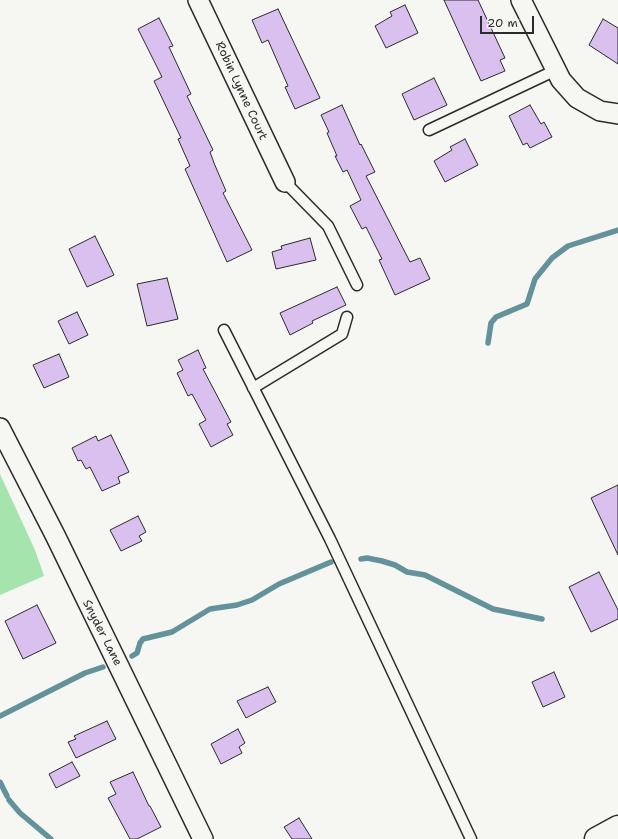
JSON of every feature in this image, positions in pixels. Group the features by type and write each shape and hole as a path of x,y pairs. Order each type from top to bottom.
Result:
{"street":[{"name":"Robin Lynne Court","path":"198,0 285,182"},
{"path":"521,0 561,80 577,98 600,111 618,114"},
{"name":"Snyder Lane","path":"0,428 55,535 203,839"},
{"path":"596,839 618,827"}],"lane":[{"path":"429,130 556,70"},
{"path":"285,182 328,226 357,285"},
{"path":"253,388 342,334 347,317"},
{"path":"224,330 330,539 471,839"}],"green space":[{"path":"0,474 35,550 44,576 0,595"}],"building":[{"path":"444,0 478,0 505,58 500,60 505,71 481,81"},
{"path":"405,5 418,33 386,48 375,26 392,16 390,12"},
{"path":"278,9 320,98 295,109 285,87 288,86 268,40 262,43 252,20"},
{"path":"159,18 173,46 169,47 191,94 187,96 213,150 210,152 226,191 223,193 252,250 227,262 185,169 190,166 178,139 181,138 154,81 162,77 138,29"},
{"path":"603,19 618,28 618,64 589,45"},
{"path":"434,78 447,105 414,120 402,94"},
{"path":"342,105 360,145 361,144 375,172 366,176 410,262 420,258 430,279 395,295 379,260 382,259 366,227 362,229 350,206 361,200 347,170 343,172 335,156 337,156 327,133 329,132 321,115"},
{"path":"530,105 541,124 544,122 552,137 530,148 527,143 523,145 509,116"},
{"path":"465,139 478,165 445,182 434,161 452,150 450,147"},
{"path":"95,236 114,275 87,287 69,249"},
{"path":"310,238 316,260 276,269 272,252 282,249 281,246"},
{"path":"167,278 178,319 147,326 137,284"},
{"path":"337,287 346,305 312,321 313,323 290,335 280,313"},
{"path":"77,312 88,335 69,344 58,321"},
{"path":"198,350 206,368 203,369 231,422 227,424 233,435 211,447 199,424 206,420 192,394 188,396 177,373 183,370 178,360"},
{"path":"59,354 69,377 44,388 33,365"},
{"path":"111,435 129,472 118,477 120,483 102,491 90,467 86,469 81,460 78,461 72,448 96,436 98,441"},
{"path":"618,485 618,555 591,498"},
{"path":"138,516 146,532 139,536 142,541 121,551 110,530"},
{"path":"599,572 618,610 618,619 591,632 569,587"},
{"path":"37,605 56,643 23,659 5,621"},
{"path":"554,672 565,697 543,707 532,682"},
{"path":"268,687 276,702 246,718 237,701"},
{"path":"107,721 116,739 76,758 68,742 76,739 74,736"},
{"path":"238,729 245,743 239,747 242,753 221,764 211,744"},
{"path":"72,762 80,776 56,788 49,774"},
{"path":"133,772 161,827 137,839 130,839 108,798 116,794 110,782"},
{"path":"299,818 312,839 292,839 284,827"}],"waterway":[{"path":"488,343 491,323 496,317 527,304 535,279 552,258 568,246 618,230"},
{"path":"361,559 367,558 382,561 395,565 407,572 425,575 493,609 542,619"},
{"path":"132,656 137,653 143,639 172,632 210,609 237,605 252,600 279,584 331,562"},
{"path":"0,716 85,673 103,667"},
{"path":"0,782 7,796"},
{"path":"9,800 20,813 51,839"}]}
